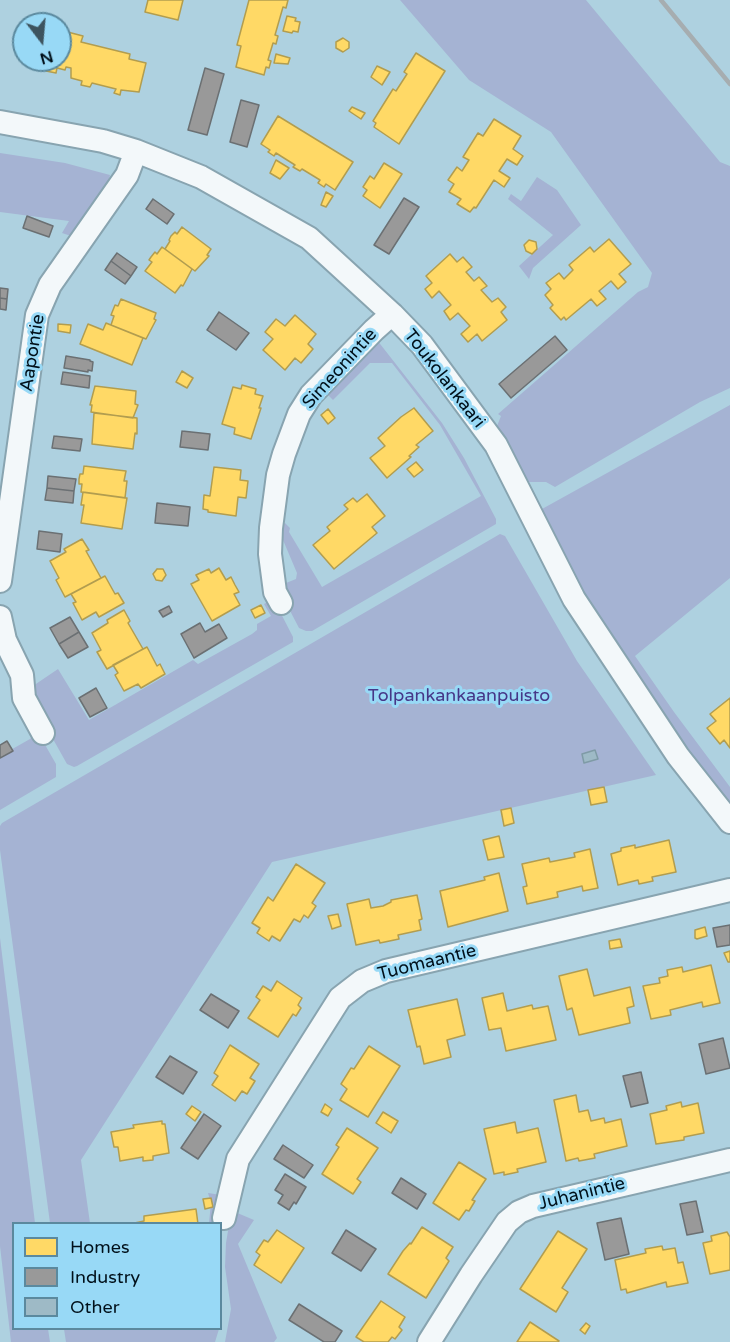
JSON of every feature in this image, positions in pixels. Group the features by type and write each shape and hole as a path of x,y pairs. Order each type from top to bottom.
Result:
{"street":[{"name":"Toukolankaari","path":"0,122 103,141 136,151 201,177 309,238 392,314 422,345 496,446 574,599 678,756 730,822"},
{"name":"Aapontie","path":"0,581 37,315 50,285 127,175 136,151"},
{"name":"Simeonintie","path":"281,603 275,592 270,554 271,528 284,454 299,414 311,395 392,314"},
{"path":"0,617 4,640 22,675 24,698 43,733"},
{"name":"Tuomaantie","path":"224,1218 238,1159 340,998 362,981 386,971 730,891"},
{"name":"Juhanintie","path":"429,1342 507,1222 519,1212 533,1206 730,1160"}],"green space":[{"path":"400,0 586,0 720,162 730,166 730,388 700,402 555,487 546,482 529,482 497,426 501,416 498,414 638,292 648,287 652,273 551,132 469,80"},
{"path":"0,153 65,163 110,175 107,190 75,234 71,236 62,233 69,221 0,212"},
{"path":"537,177 557,190 581,225 533,268 529,279 519,266 553,235 508,199 511,194 521,201"},
{"path":"377,340 442,423 464,458 496,519 496,524 312,631 306,631 299,628 287,605 283,588 286,583 296,579 297,573 283,540 281,526 285,523 290,528 289,532 322,587 481,496 440,425 392,363 370,363 333,400 325,392"},
{"path":"730,405 730,578 635,656 730,787 730,804 686,750 625,660 538,522 542,509"},
{"name":"Tolpankankaanpuisto","path":"500,534 505,536 577,661 656,775 272,862 81,1160 90,1222 50,1222 0,850 2,823"},
{"path":"270,601 275,602 293,637 293,642 77,766 67,764 30,698 30,688 58,669 89,720 193,660 198,664 252,634 257,630 257,624 271,616 264,604"},
{"path":"34,734 40,736 56,764 56,777 0,810 0,756 30,739"},
{"path":"0,938 35,1222 12,1222 12,1330 48,1330 50,1342 11,1342 0,1246"},
{"path":"208,1193 221,1195 219,1222 209,1222 211,1203"},
{"path":"235,1212 254,1220 238,1244 277,1338 274,1342 225,1342 231,1309 225,1267 226,1243 230,1219"},
{"path":"64,1330 219,1330 215,1342 66,1342"}],"building: Homes":[{"path":"148,0 183,0 178,20 145,12"},
{"path":"249,0 288,0 286,8 283,7 275,35 278,36 276,44 273,43 268,60 271,61 269,68 266,67 264,75 236,67 241,46 237,45"},
{"path":"287,16 296,18 295,21 300,22 298,32 283,31"},
{"path":"72,33 83,36 81,42 130,54 129,59 146,63 139,92 121,90 120,95 114,93 116,89 92,83 90,87 81,85 82,81 71,78"},
{"path":"343,38 349,42 349,48 343,52 336,48 336,42"},
{"path":"416,53 445,71 399,144 374,127 376,123 373,121 393,89 396,91 407,74 404,72"},
{"path":"276,54 290,58 288,64 274,63"},
{"path":"377,66 390,72 382,85 371,77"},
{"path":"352,107 365,113 361,119 349,111"},
{"path":"278,116 353,162 335,190 326,184 324,187 318,183 320,180 302,169 300,171 293,167 295,165 276,153 274,156 261,144"},
{"path":"494,119 521,136 513,149 523,156 517,165 507,159 499,171 510,178 504,187 494,180 476,208 474,207 470,212 457,204 461,199 449,192 454,184 448,180 457,167 462,171 469,160 463,157 478,133 483,136"},
{"path":"276,160 289,168 280,179 270,173"},
{"path":"384,163 402,174 380,208 363,196 367,190 363,187 370,176 374,179"},
{"path":"326,192 333,196 326,207 321,205"},
{"path":"182,227 211,249 207,255 209,256 195,271 165,249 171,236 175,232 177,234"},
{"path":"609,239 631,264 619,274 626,282 618,289 611,281 599,291 606,299 597,306 591,299 566,320 564,317 561,320 550,308 553,305 545,295 551,289 546,283 559,273 564,279 573,270 569,265 590,247 594,252"},
{"path":"529,240 536,242 537,249 532,254 526,251 524,245"},
{"path":"162,247 192,269 183,286 181,285 175,293 145,271 152,262 149,260 151,257 155,252 157,254"},
{"path":"450,254 457,262 463,257 472,267 466,272 474,281 479,277 487,286 481,290 492,302 498,298 506,307 501,312 507,320 482,341 477,334 468,342 461,334 470,326 458,313 450,320 444,311 451,305 439,291 432,298 425,289 432,283 426,276"},
{"path":"121,299 156,313 154,319 156,320 146,339 111,325 114,316 111,315 115,305 118,306"},
{"path":"295,315 316,334 308,344 313,349 301,363 295,358 285,370 263,350 273,339 265,332 276,319 285,326"},
{"path":"106,323 143,338 132,365 80,344 88,324 103,330"},
{"path":"58,324 71,325 70,333 58,331"},
{"path":"182,371 193,378 187,388 176,382"},
{"path":"242,385 256,389 255,394 263,396 251,439 234,434 235,428 222,424 233,387 241,389"},
{"path":"95,386 136,391 135,404 138,405 133,418 91,412 92,405 90,405"},
{"path":"414,408 433,431 416,445 419,447 409,456 411,457 387,478 370,458 385,446 378,438"},
{"path":"328,409 335,418 328,424 321,415"},
{"path":"94,413 137,418 137,434 135,433 133,449 92,444"},
{"path":"416,462 423,470 414,477 407,469"},
{"path":"84,466 126,471 125,498 81,492 82,484 79,484 79,479 80,474 83,474"},
{"path":"214,467 241,470 240,480 248,481 246,498 238,497 236,516 208,512 203,509 204,495 210,496"},
{"path":"83,492 127,498 122,529 81,523 84,505 81,505"},
{"path":"367,494 385,516 372,527 377,533 334,569 313,545 330,531 327,527 348,509 344,505 353,498 357,502"},
{"path":"82,539 101,578 65,597 50,561 66,552 64,549"},
{"path":"219,568 226,580 231,577 239,592 234,594 240,605 212,621 191,584 199,580 196,575 209,569 211,573"},
{"path":"157,569 163,569 166,575 162,581 156,580 153,574"},
{"path":"105,576 115,594 118,593 124,603 99,617 96,612 82,620 71,594"},
{"path":"261,605 265,613 255,618 251,610"},
{"path":"124,610 130,621 128,623 143,649 107,669 97,652 101,650 92,633 108,623 107,620"},
{"path":"147,647 157,666 160,664 165,674 141,688 138,684 124,691 115,675 118,673 113,665"},
{"path":"730,698 730,748 724,740 720,744 707,728 716,721 710,714"},
{"path":"604,787 607,802 591,805 588,790"},
{"path":"511,808 514,823 504,826 501,810"},
{"path":"499,836 504,857 488,860 483,840"},
{"path":"669,840 676,872 652,877 653,881 639,884 638,880 618,885 611,854 621,851 621,848 635,845 635,848"},
{"path":"590,849 598,888 583,891 582,886 557,892 558,897 527,904 523,887 527,886 522,864 549,858 550,862 575,857 574,853"},
{"path":"296,864 325,883 312,903 316,906 308,918 304,915 300,922 294,919 280,941 272,936 269,941 257,933 260,928 252,923 268,897 273,901"},
{"path":"499,873 508,911 448,927 440,891 485,880 484,877"},
{"path":"417,895 422,919 419,920 421,930 398,935 399,939 356,945 347,904 369,899 371,908 383,906 391,900"},
{"path":"338,914 341,926 332,929 328,916"},
{"path":"705,927 707,936 695,938 695,930"},
{"path":"620,939 622,947 610,949 609,941"},
{"path":"730,951 730,962 728,962 724,953"},
{"path":"711,965 720,1003 703,1007 702,1002 670,1010 671,1015 651,1019 643,986 660,983 659,978 668,976 667,970 682,967 683,972"},
{"path":"587,969 594,996 630,987 634,1006 627,1008 630,1023 579,1035 572,1008 567,1010 559,976"},
{"path":"277,981 302,998 298,1005 301,1008 296,1016 293,1014 278,1037 248,1018 260,1000 256,997 263,986 271,991"},
{"path":"503,993 507,1011 532,1005 533,1009 548,1006 556,1040 506,1051 501,1028 489,1030 482,998"},
{"path":"457,999 465,1035 447,1040 451,1057 424,1064 420,1046 417,1047 408,1010"},
{"path":"230,1045 259,1064 250,1078 255,1081 247,1094 242,1091 235,1101 212,1085 218,1076 214,1073"},
{"path":"369,1046 400,1066 368,1117 340,1100 347,1089 341,1084"},
{"path":"576,1095 579,1112 588,1110 591,1121 604,1118 605,1123 621,1119 627,1146 594,1154 595,1158 566,1161 554,1100"},
{"path":"681,1102 682,1107 698,1103 704,1133 684,1137 684,1140 656,1144 650,1114 667,1110 666,1106"},
{"path":"325,1104 332,1109 328,1116 321,1112"},
{"path":"192,1106 201,1112 195,1121 186,1114"},
{"path":"383,1112 398,1121 391,1133 376,1123"},
{"path":"162,1121 162,1124 165,1124 169,1153 153,1156 153,1160 143,1161 143,1157 120,1161 118,1147 114,1147 111,1132 134,1128 133,1125"},
{"path":"515,1122 517,1133 538,1128 546,1162 517,1169 518,1172 504,1175 504,1172 494,1174 484,1129"},
{"path":"347,1128 378,1148 357,1179 361,1182 353,1194 322,1174 339,1147 336,1145"},
{"path":"459,1162 486,1179 472,1200 475,1201 469,1211 466,1210 459,1220 433,1203"},
{"path":"211,1198 213,1207 205,1209 203,1199"},
{"path":"196,1209 198,1222 139,1222 144,1221 144,1216"},
{"path":"422,1227 453,1247 446,1258 449,1261 426,1298 388,1274"},
{"path":"277,1230 304,1248 281,1283 254,1265 260,1255 256,1252 264,1240 268,1242"},
{"path":"558,1231 587,1249 562,1288 568,1292 556,1312 520,1289"},
{"path":"727,1232 730,1237 730,1270 710,1274 703,1243 712,1241 711,1236"},
{"path":"662,1246 663,1250 675,1248 678,1263 683,1262 688,1283 667,1287 666,1282 627,1293 626,1289 621,1290 615,1260 646,1253 645,1249"},
{"path":"381,1301 405,1317 399,1327 402,1330 395,1339 392,1337 388,1342 364,1342 356,1337"},
{"path":"530,1322 559,1341 517,1342"},
{"path":"586,1323 590,1326 585,1334 580,1330"}],"building: Industry":[{"path":"205,68 224,74 207,135 188,130"},
{"path":"241,100 259,105 247,147 230,142"},
{"path":"404,198 419,207 389,254 374,245"},
{"path":"153,199 174,214 167,224 146,209"},
{"path":"27,216 53,226 49,237 23,228"},
{"path":"117,253 137,267 131,276 111,261"},
{"path":"111,261 131,276 125,284 105,270"},
{"path":"0,288 8,289 7,299 0,298"},
{"path":"0,298 7,299 6,310 0,309"},
{"path":"219,312 249,333 236,350 207,330"},
{"path":"555,336 567,350 511,398 499,384"},
{"path":"66,356 90,360 93,362 92,371 64,368"},
{"path":"63,372 90,376 89,388 61,384"},
{"path":"182,431 210,434 208,450 180,447"},
{"path":"54,436 82,439 80,451 52,448"},
{"path":"48,476 76,479 74,491 47,488"},
{"path":"47,488 74,491 73,503 45,500"},
{"path":"157,503 190,507 188,526 155,523"},
{"path":"39,531 62,534 60,552 37,549"},
{"path":"169,606 172,612 163,617 159,611"},
{"path":"70,617 79,632 59,644 50,628"},
{"path":"200,623 205,632 219,624 227,638 194,658 181,634"},
{"path":"79,632 88,647 68,658 59,644"},
{"path":"96,688 107,708 90,717 79,698"},
{"path":"7,741 13,751 0,758 0,745"},
{"path":"730,925 730,945 717,947 713,928"},
{"path":"211,994 239,1011 228,1028 200,1010"},
{"path":"723,1038 730,1068 706,1074 699,1044"},
{"path":"170,1056 197,1072 183,1094 156,1077"},
{"path":"641,1072 648,1103 631,1107 623,1076"},
{"path":"204,1114 221,1126 198,1159 181,1148"},
{"path":"283,1145 313,1165 304,1178 274,1159"},
{"path":"285,1174 306,1187 296,1204 294,1202 289,1210 278,1203 283,1195 275,1190"},
{"path":"401,1178 426,1194 417,1209 392,1193"},
{"path":"696,1201 703,1232 687,1235 680,1204"},
{"path":"621,1218 629,1254 605,1260 597,1223"},
{"path":"346,1230 376,1249 361,1271 332,1253"},
{"path":"299,1304 342,1331 335,1342 324,1342 289,1320"}],"building: Other":[{"path":"595,750 598,759 584,763 582,754"}],"railway":[{"path":"661,0 730,84"}]}
